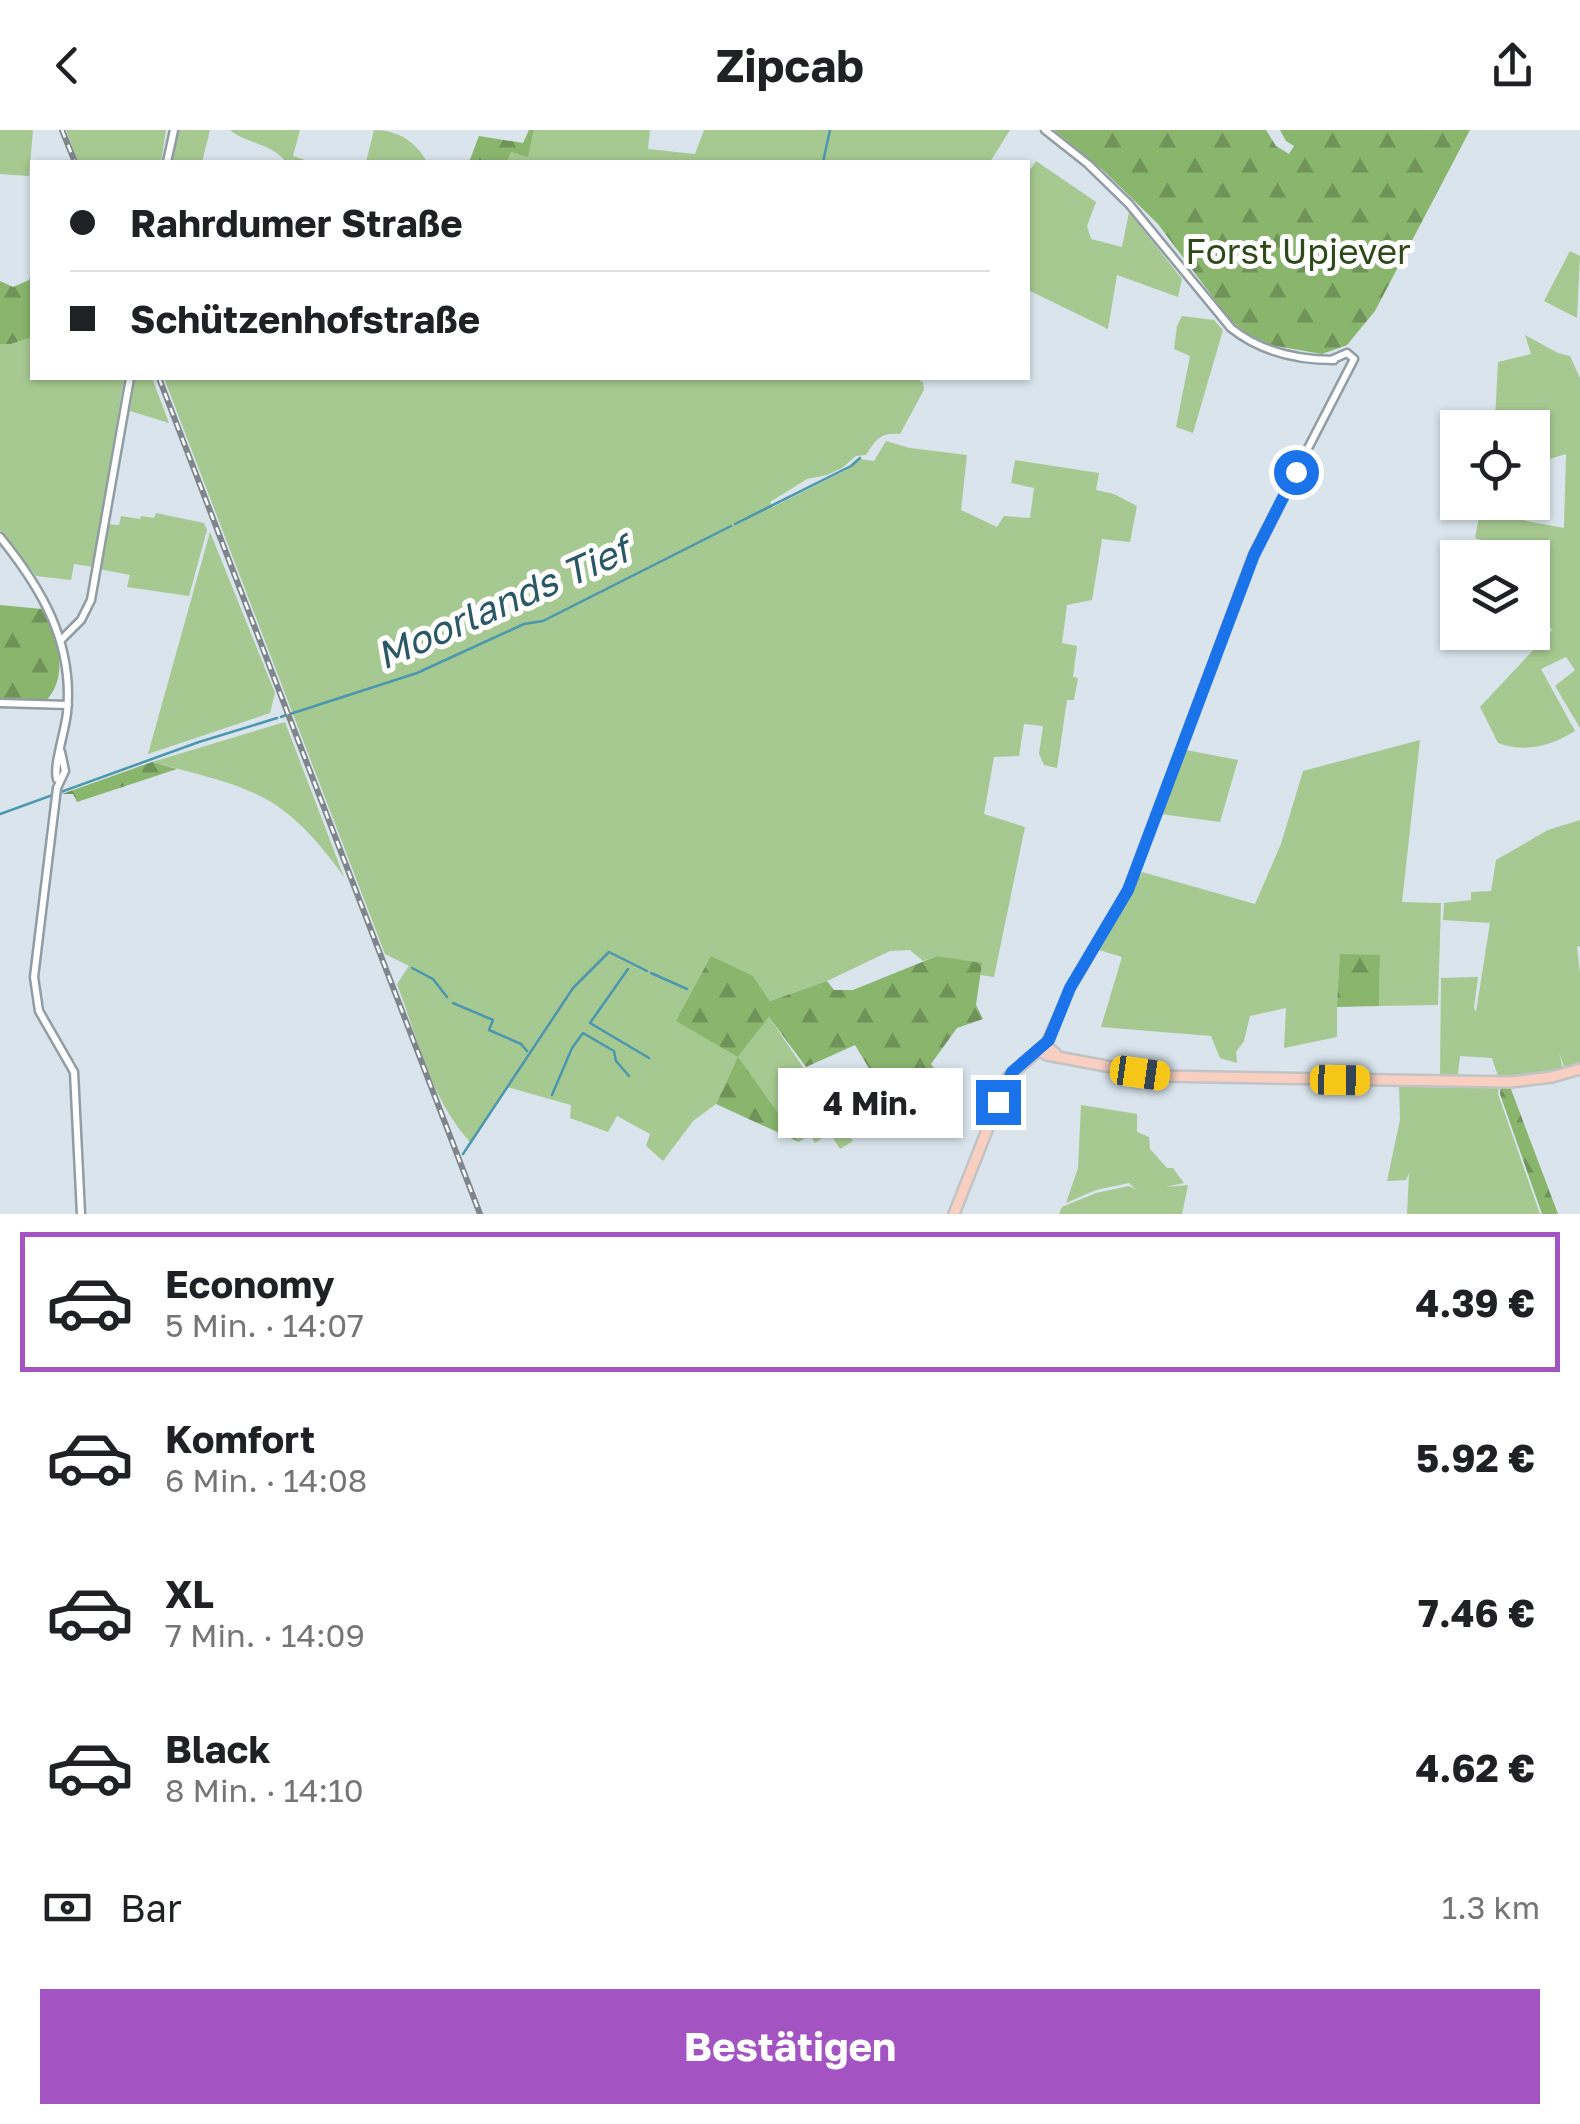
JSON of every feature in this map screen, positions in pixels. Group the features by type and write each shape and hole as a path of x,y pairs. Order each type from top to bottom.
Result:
{"main road":[{"path":"954,1214 1008,1078 1043,1048 1058,1056 1160,1076 1511,1082 1552,1078 1580,1069"}],"street":[{"path":"166,160 174,130"},
{"path":"1043,1048 1070,988 1128,890 1254,555 1343,377 1344,363 1270,351 1231,328 1130,204 1044,130"},
{"path":"61,637 81,620 93,592 130,380"},
{"path":"0,537 41,592 61,637 67,709 60,765 65,771 59,775 56,791 34,977 40,1011 74,1072 81,1214"},
{"path":"57,705 67,691"},
{"path":"0,703 67,709"},
{"path":"46,706 67,709"}],"green space":[{"path":"0,130 33,130 29,176 0,174"},
{"path":"66,130 166,130 161,160 77,160"},
{"path":"177,130 210,130 202,160 171,160"},
{"path":"230,130 300,130 293,156 305,160 284,160 274,151"},
{"path":"374,130 405,138 425,160 366,160"},
{"path":"529,130 534,130 528,157 511,152 508,160 470,160 479,136 523,143"},
{"path":"534,130 650,130 648,149 695,154 704,130 1010,130 991,160 508,160 511,152 528,156"},
{"name":"Forst Upjever","path":"1054,130 1266,130 1276,146 1289,154 1294,146 1280,130 1470,130 1375,311 1347,345 1322,354 1270,345 1230,320 1158,224 1105,172"},
{"path":"1036,161 1096,202 1087,226 1091,239 1122,247 1129,212 1182,279 1178,297 1117,275 1108,329 1030,291 1030,170"},
{"path":"1570,251 1580,256 1577,318 1544,301"},
{"path":"29,280 30,338 0,344 0,281 13,287"},
{"path":"1182,316 1214,320 1223,330 1193,433 1176,427 1190,356 1174,349"},
{"path":"1525,335 1570,356 1580,378 1580,728 1555,686 1575,670 1566,657 1541,669 1575,731 1557,741 1528,748 1498,743 1480,707 1533,650 1550,650 1550,540 1475,538 1478,520 1522,520 1564,528 1566,454 1550,459 1550,410 1496,410 1498,362 1531,354"},
{"path":"30,338 30,380 124,380 93,567 74,564 71,580 36,576 0,530 0,344"},
{"path":"135,380 153,380 169,423 130,411"},
{"path":"165,380 919,380 924,390 900,434 884,436 866,455 856,456 842,468 807,479 770,502 773,507 860,459 874,461 886,441 967,455 961,510 997,527 1004,516 1030,518 1034,488 1011,483 1015,460 1099,473 1096,490 1137,506 1130,542 1102,539 1092,600 1067,605 1062,643 1077,646 1073,677 1078,678 1074,700 1067,700 1057,768 1044,765 1039,754 1043,726 1024,724 1019,756 994,757 984,814 1025,827 994,977 980,975 981,964 937,956 923,961 910,950 890,951 827,981 770,1001 753,976 738,1057 769,1017 853,1141 840,1149 830,1133 815,1143 810,1135 799,1142 738,1058 716,1104 693,1121 663,1161 646,1146 650,1134 617,1116 608,1132 570,1118 571,1105 507,1087 471,1143 436,1088 397,984 409,966 385,954"},
{"path":"156,513 204,523 207,530 189,596 127,587 130,575 99,569 108,524 119,525 121,516 154,518"},
{"path":"210,532 275,693 270,713 148,754"},
{"path":"0,605 42,609 48,620 57,644 59,670 52,693 44,703 0,700"},
{"path":"285,722 344,877 322,848 282,809 239,787 152,762"},
{"path":"1420,740 1402,902 1441,903 1438,1005 1379,1006 1380,955 1337,1007 1337,1037 1284,1048 1286,1008 1250,1016 1244,1041 1236,1052 1237,1063 1220,1058 1211,1036 1101,1027 1122,957 1099,950 1142,872 1255,904 1281,844 1303,771"},
{"path":"1186,750 1238,760 1220,822 1161,814"},
{"path":"152,762 177,769 77,802 73,794 62,794"},
{"path":"1580,820 1580,1063 1564,1067 1559,1052 1563,1069 1498,1076 1492,1058 1460,1056 1458,1075 1440,1074 1441,978 1478,977 1476,1012 1490,923 1443,920 1444,903 1471,900 1471,892 1491,891 1496,860 1548,830"},
{"path":"1340,954 1380,955 1379,1006 1337,1007"},
{"path":"711,956 753,976 770,1001 827,981 834,990 853,990 937,956 982,963 976,1005 983,1019 957,1028 931,1064 955,1097 948,1102 929,1078 888,1100 855,1045 806,1067 769,1017 738,1057 676,1021"},
{"path":"738,1057 799,1142 716,1104"},
{"path":"1399,1083 1499,1084 1498,1094 1540,1214 1407,1214 1409,1173 1406,1180 1387,1181 1400,1120"},
{"path":"1501,1084 1509,1084 1558,1214 1542,1214 1500,1094"},
{"path":"1081,1105 1137,1114 1137,1132 1149,1137 1150,1149 1184,1183 1165,1187 1188,1185 1182,1214 1059,1214 1062,1207 1096,1193 1129,1186 1136,1190 1129,1183 1096,1190 1066,1203 1078,1168"}],"waterway":[{"path":"823,160 830,130"},
{"name":"Moorlands Tief","path":"735,524 860,458"},
{"name":"Moorlands Tief","path":"290,714 417,673 524,624 543,621 731,526"},
{"name":"Moorlands Tief","path":"281,717 286,715"},
{"name":"Moorlands Tief","path":"0,814 277,718"},
{"path":"463,1154 573,988 609,952 647,971"},
{"path":"412,968 433,979 447,997"},
{"path":"628,969 590,1023 649,1058"},
{"path":"651,973 687,989"},
{"path":"453,1003 493,1020 489,1030 521,1044 527,1051"},
{"path":"552,1095 572,1048 583,1033 614,1051 616,1061 629,1076"}],"railway":[{"path":"62,130 74,160"},
{"path":"160,380 480,1214"}],"route":[{"path":"998,1102 1012,1072 1049,1040 1070,988 1128,890 1254,555 1296,472"}]}
